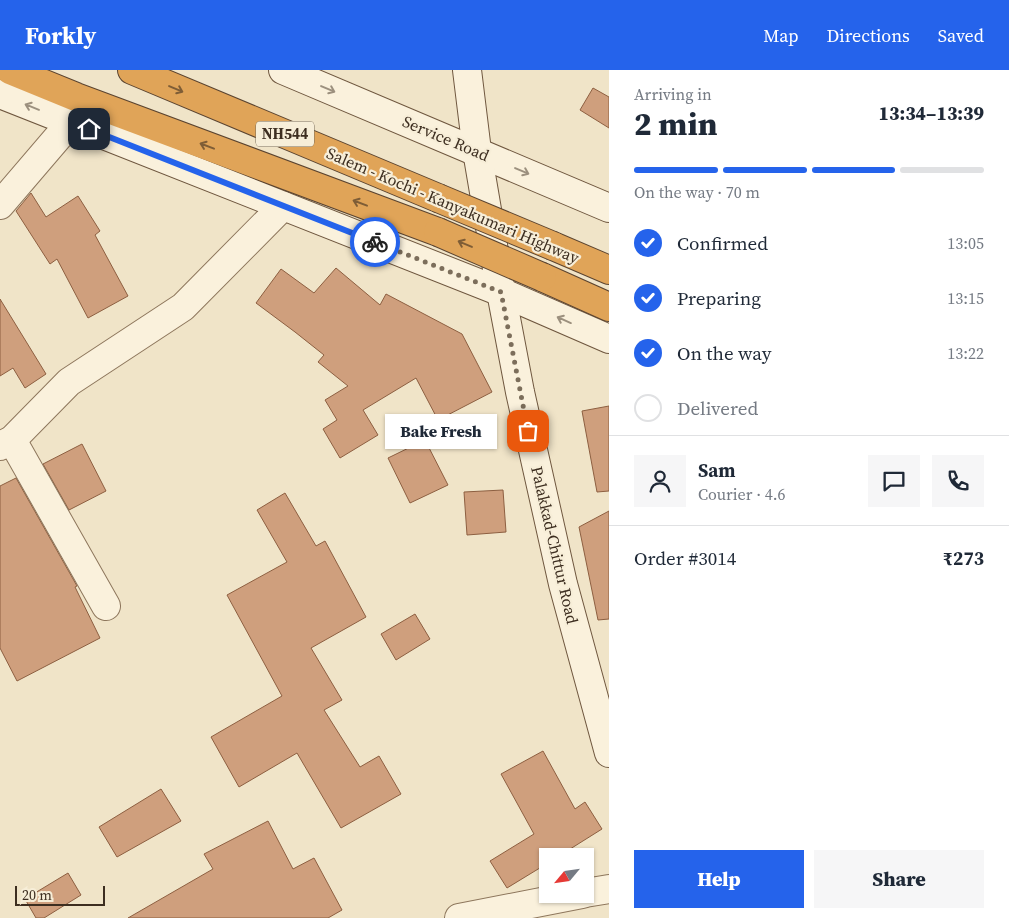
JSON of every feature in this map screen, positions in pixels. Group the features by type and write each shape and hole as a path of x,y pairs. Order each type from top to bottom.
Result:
{"highway":[{"name":"Salem - Kochi - Kanyakumari Highway","path":"10,70 76,97 438,232 609,306"},
{"name":"Salem - Kochi - Kanyakumari Highway","path":"132,70 609,270"}],"street":[{"name":"Service Road","path":"282,70 478,151 609,208"},
{"name":"Palakkad-Chittur Road","path":"466,70 501,292 520,392 561,574 609,753"},
{"path":"0,94 501,292 609,339"},
{"path":"0,205 71,122"},
{"path":"106,606 6,443 69,382 183,307 283,206"},
{"path":"594,892 609,888"},
{"path":"459,918 539,903"}],"building":[{"path":"593,88 609,97 609,128 580,110"},
{"path":"31,193 46,217 78,196 100,231 95,235 128,296 88,318 57,259 50,264 16,211"},
{"path":"336,268 380,305 386,294 462,334 492,392 438,420 416,378 363,410 378,435 340,458 323,429 337,420 325,400 348,386 318,362 324,355 256,303 281,269 314,293"},
{"path":"0,299 46,374 25,388 13,368 0,376"},
{"path":"609,406 609,491 597,492 582,411"},
{"path":"425,440 448,485 410,503 388,458"},
{"path":"82,444 106,491 69,510 43,464"},
{"path":"16,478 77,586 75,587 100,638 17,681 0,648 0,486"},
{"path":"503,490 506,532 467,535 464,492"},
{"path":"285,493 316,546 325,541 366,617 311,648 342,700 324,710 360,767 379,756 401,794 341,828 297,753 239,787 211,737 282,696 227,595 287,562 257,510"},
{"path":"609,511 609,619 598,620 579,527"},
{"path":"415,614 430,639 396,660 381,634"},
{"path":"543,751 575,809 585,802 602,829 572,848 539,848 539,868 507,888 490,861 534,834 501,774"},
{"path":"161,789 181,821 117,857 99,827"},
{"path":"268,821 293,869 314,858 342,910 328,918 128,918 213,869 204,854"},
{"path":"68,873 81,895 44,918 36,918 25,899"}],"way so far":[{"path":"375,242 501,292 528,431"}],"place":[{"name":"Bake Fresh","path":"528,431"}],"route":[{"path":"89,129 375,242"}]}
